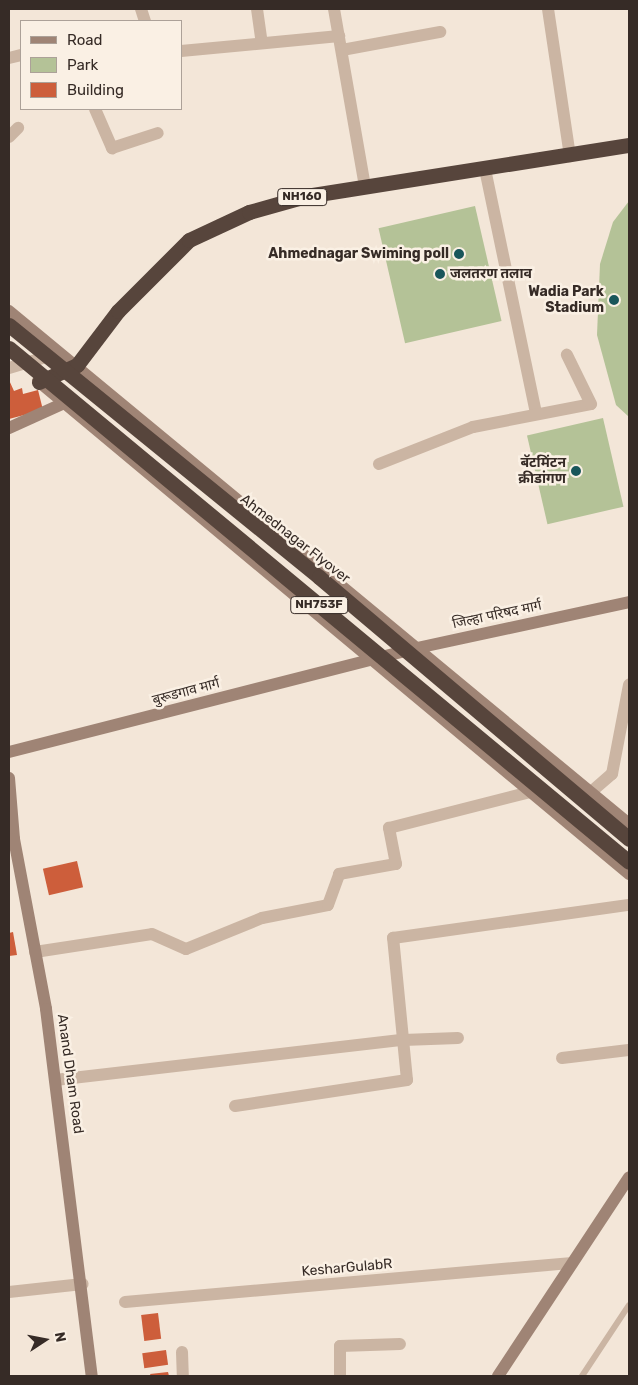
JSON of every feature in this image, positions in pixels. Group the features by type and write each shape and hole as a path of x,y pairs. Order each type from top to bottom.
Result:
{"highway":[{"name":"NH160","path":"39,382 77,365 118,311 189,240 249,212 365,187 570,156 629,145"},
{"name":"Ahmednagar Flyover","path":"9,325 319,577 629,839"},
{"name":"NH753F","path":"9,348 629,862"}],"street":[{"path":"257,9 262,44"},
{"path":"334,9 365,187"},
{"path":"548,9 570,156"},
{"path":"342,50 440,32"},
{"path":"182,51 339,36"},
{"path":"96,110 112,148 158,132"},
{"path":"485,169 536,414"},
{"path":"9,311 77,365 629,824"},
{"path":"14,366 60,353"},
{"path":"379,464 472,427 591,404 566,355"},
{"path":"9,356 14,366 39,382 629,874"},
{"path":"9,428 64,403"},
{"name":"जिल्हा परिषद मार्ग","path":"372,660 417,648 629,602"},
{"name":"बुरूडगाव मार्ग","path":"9,752 372,660"},
{"path":"591,792 612,774 629,685"},
{"name":"Anand Dham Road","path":"9,778 55,1080 92,1376"},
{"path":"35,952 152,934 186,949 262,918 328,905 339,874 396,864 389,828 530,792"},
{"path":"234,1106 408,1080 393,938 629,905"},
{"path":"55,1080 403,1040 458,1038"},
{"path":"562,1058 629,1050"},
{"path":"498,1376 629,1177"},
{"name":"KesharGulabR","path":"125,1302 572,1264"},
{"path":"9,1292 82,1284"},
{"path":"340,1376 340,1346 400,1344"},
{"path":"182,1352 183,1376"}],"lane":[{"path":"582,1376 629,1306"}],"green space":[{"name":"Wadia Park Stadium","path":"629,201 629,417 616,405 597,335 600,264 613,222"},
{"name":"जलतरण तलाव","path":"475,206 502,321 405,343 379,228"},
{"name":"बॅटमिंटन क्रीडांगण","path":"603,418 623,507 547,524 527,436"}],"building":[{"path":"9,380 14,391 22,388 23,394 38,390 43,410 9,419"},
{"path":"77,861 83,887 49,895 43,869"},
{"path":"13,932 17,955 9,956 9,933"},
{"path":"158,1313 161,1339 144,1341 141,1315"},
{"path":"166,1350 168,1365 144,1368 142,1353"},
{"path":"168,1372 169,1376 151,1376 150,1374"}],"place":[{"name":"Ahmednagar Swiming poll","path":"459,254"},
{"name":"जलतरण तलाव","path":"440,274"},
{"name":"Wadia Park Stadium","path":"614,300"},
{"name":"बॅटमिंटन क्रीडांगण","path":"576,471"}]}
